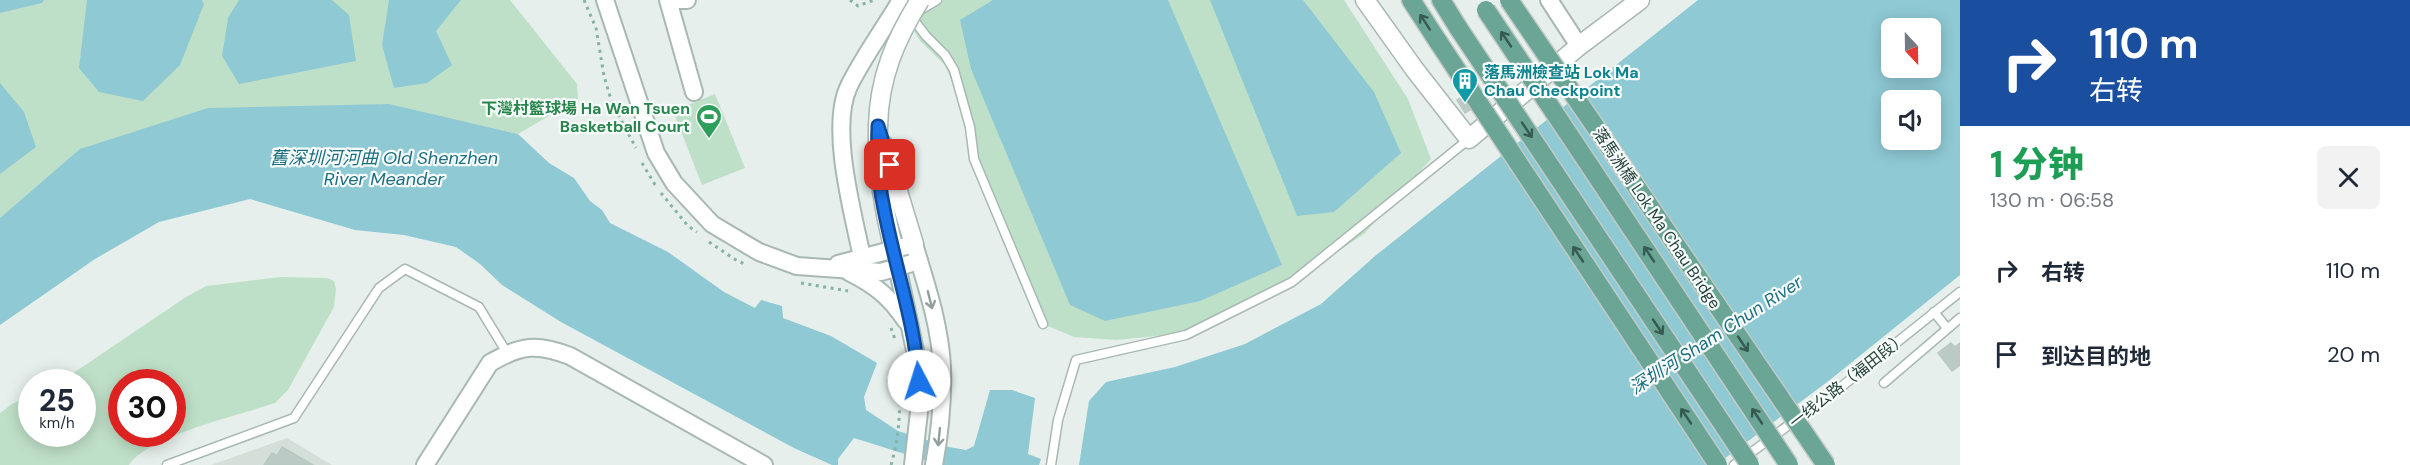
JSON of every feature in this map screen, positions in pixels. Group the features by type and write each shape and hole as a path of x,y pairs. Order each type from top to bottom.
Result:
{"main road":[{"path":"1411,0 1719,465"},
{"path":"1441,0 1750,465"},
{"name":"落馬洲橋 Lok Ma Chau Bridge","path":"1509,0 1826,465"},
{"name":"落馬洲橋 Lok Ma Chau Bridge","path":"1483,5 1789,465"}],"street":[{"path":"605,0 656,153 674,183 712,224 737,241 796,266 881,272 896,258"},
{"path":"668,0 694,92"},
{"path":"674,0 687,0"},
{"path":"1365,0 1415,70 1469,139 1580,46 1640,0"},
{"path":"1549,0 1580,46"},
{"path":"862,257 845,165 841,117 848,88 898,4"},
{"path":"913,465 920,403 917,360 883,208 877,159 878,103 883,76 902,30 916,8"},
{"path":"878,126 903,204 936,323 942,366 940,422 934,465"},
{"path":"827,267 862,257 896,258 917,252"},
{"path":"827,267 850,273 872,285 893,301 912,332"},
{"path":"425,465 490,363 507,353 530,346 553,349 570,356 764,465"}],"lane":[{"path":"898,4 916,8 937,0"},
{"path":"916,8 926,36 945,55 954,70 970,127 974,159 1043,324"},
{"path":"1051,465 1058,420 1076,360 1186,335 1292,282 1469,139"},
{"path":"167,465 294,418 379,288 405,269 479,307 507,353"},
{"name":"一线公路（福田段）","path":"1734,465 1841,387 1960,292"},
{"path":"1934,312 1947,328"},
{"path":"1884,383 1960,318"}],"path":[{"path":"850,0 858,6 874,0"},
{"path":"848,291 858,293"},
{"path":"890,325 896,342"},
{"path":"891,465 899,439 901,410 899,353"}],"shaded area":[{"path":"287,438 332,465 211,465"}],"green space":[{"path":"0,0 510,0 577,84 578,99 518,134 380,104 6,214 0,218"},
{"path":"897,0 1344,0 1408,99 1431,159 1364,234 1256,306 1193,332 1117,340 1074,337 1043,324 974,159 970,127 945,65 920,41"},
{"name":"下灣村籃球場 Ha Wan Tsuen Basketball Court","path":"715,94 745,168 702,185 673,111"},
{"path":"280,277 327,278 334,281 336,289 334,307 288,390 275,403 186,432 186,369 108,369 108,447 151,447 129,465 0,465 0,413 18,401 18,447 96,447 96,369 79,369 206,286"}],"water":[{"path":"0,0 44,0 42,3 0,13"},
{"path":"87,0 202,0 204,4 180,65 143,101 99,92 79,68"},
{"path":"239,0 332,0 349,15 356,61 239,84 222,56 228,18"},
{"path":"389,0 461,0 436,31 452,65 427,83 394,88 382,45"},
{"path":"993,0 1168,0 1282,265 1200,301 1105,321 1070,305 971,69 960,20"},
{"path":"1210,0 1303,0 1374,92 1401,153 1334,212 1297,216"},
{"name":"深圳河 Sham Chun River","path":"1698,0 1960,0 1960,275 1831,379 1716,465 1079,465 1089,401 1106,382 1175,367 1245,344 1321,304 1375,256"},
{"path":"0,83 24,112 36,147 0,174"},
{"name":"舊深圳河河曲 Old Shenzhen River Meander","path":"389,104 518,134 549,163 574,178 590,201 602,210 610,223 668,252 724,292 755,308 761,300 782,306 783,318 831,336 877,363 864,397 866,410 898,431 966,450 974,446 990,390 1012,390 1035,398 1028,454 1041,459 1039,465 940,465 854,438 838,459 838,465 832,465 794,448 561,322 502,285 480,264 456,247 404,235 355,230 250,199 159,222 95,259 0,325 0,218 80,149 208,108"}],"building":[{"name":"落馬洲檢查站 Lok Ma Chau Checkpoint","path":"1465,95 1473,108 1465,113 1457,100"},
{"path":"1951,343 1955,347 1960,343 1960,365 1952,371 1938,353"},
{"path":"282,447 313,465 264,465 272,453 277,456"}],"place":[{"name":"落馬洲檢查站 Lok Ma Chau Checkpoint","path":"1465,104"},
{"name":"下灣村籃球場 Ha Wan Tsuen Basketball Court","path":"709,140"}],"route":[{"path":"890,165 878,126 877,159 883,208 915,345 919,381"}]}
